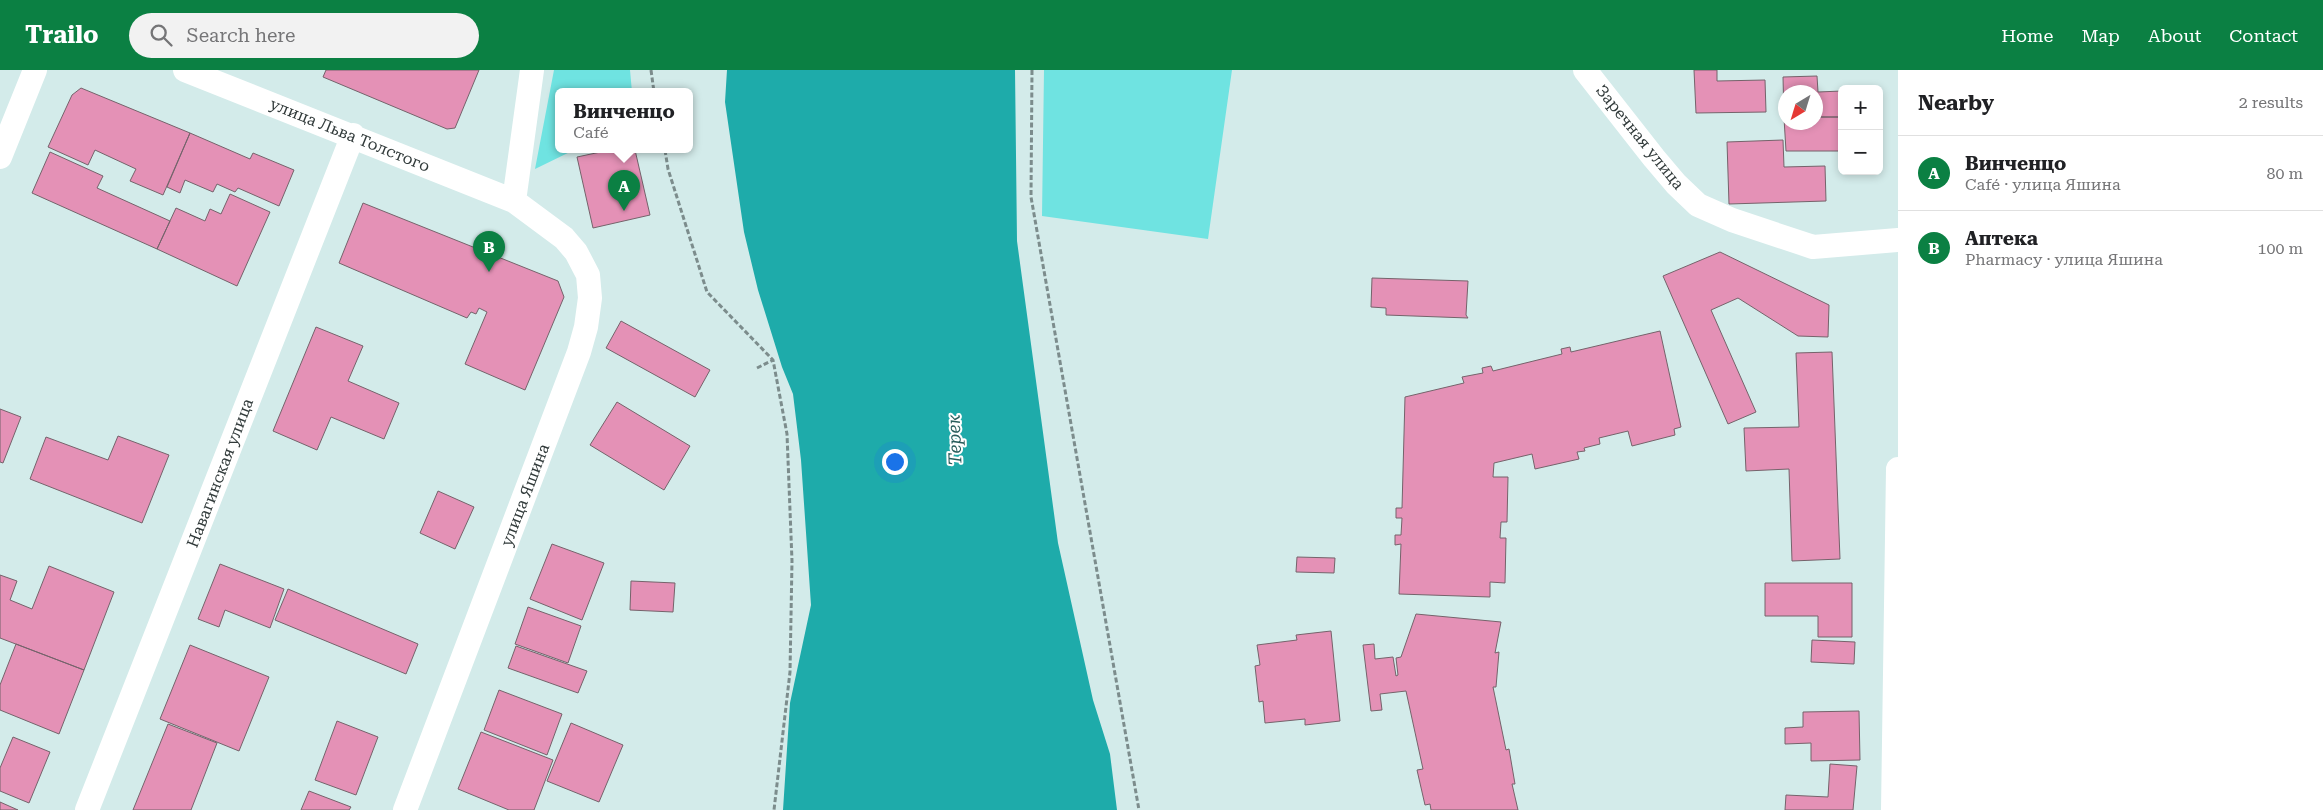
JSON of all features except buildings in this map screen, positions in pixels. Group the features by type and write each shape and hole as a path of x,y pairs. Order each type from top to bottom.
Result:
{"street":[{"path":"0,156 35,70"},
{"name":"улица Льва Толстого","path":"185,70 514,201"},
{"path":"514,201 532,70"},
{"name":"Заречная улица","path":"1586,70 1654,158 1676,184 1698,205 1732,220 1814,247 1898,240"},
{"name":"Навагинская улица","path":"87,810 352,135"},
{"name":"улица Яшина","path":"405,810 579,352 586,328 590,298 588,274 576,252 564,238 514,201"},
{"path":"1893,810 1898,470"}],"path":[{"path":"651,70 653,88"},
{"path":"1032,70 1031,197 1139,810"},
{"path":"665,153 668,169 707,292 773,360 786,434 792,561 790,672 774,810"},
{"path":"757,368 773,360"}],"shaded area":[{"path":"554,70 630,70 632,88 555,88 555,153 568,153 535,169"},
{"path":"1044,70 1232,70 1208,239 1042,216"}],"water":[{"name":"Терек","path":"727,70 1015,70 1017,241 1058,543 1093,700 1110,754 1117,810 783,810 790,703 811,605 801,460 793,394 782,367 758,290 744,232 725,102"}],"place":[{"name":"Винченцо","path":"624,211"},
{"name":"Аптека","path":"489,272"}]}
